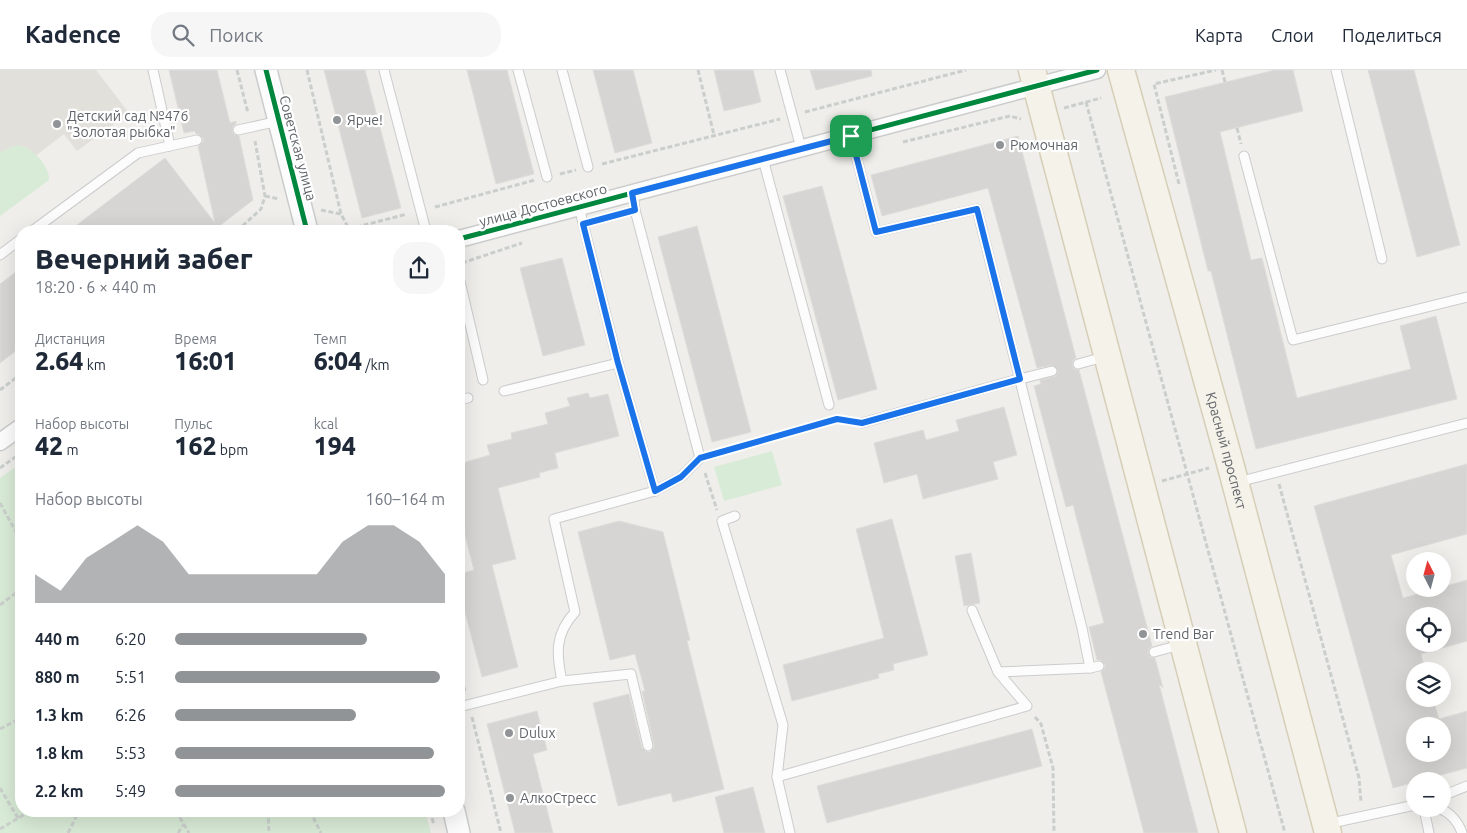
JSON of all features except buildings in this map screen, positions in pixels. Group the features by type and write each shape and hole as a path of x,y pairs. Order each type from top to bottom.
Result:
{"main road":[{"name":"Красный проспект","path":"1121,70 1232,473 1327,829"},
{"path":"1034,78 1233,833"}],"street":[{"name":"Советская улица","path":"266,70 305,225"},
{"name":"улица Достоевского","path":"465,237 851,136 1034,78 1097,70"},
{"path":"0,442 15,431"},
{"path":"455,817 459,833"}],"lane":[{"path":"153,70 170,146"},
{"path":"384,70 424,225"},
{"path":"518,70 547,177"},
{"path":"562,70 588,167"},
{"path":"780,70 801,148"},
{"path":"1336,70 1382,259"},
{"path":"238,130 279,121"},
{"path":"851,136 876,232 977,209 1082,628 1095,667 998,672"},
{"path":"40,225 138,153 197,140"},
{"path":"1244,156 1293,340 1467,298"},
{"path":"762,159 829,405"},
{"path":"562,681 557,659 559,637 568,620 575,612 554,519 655,491 681,477 700,458 632,193"},
{"path":"580,207 618,363 655,491"},
{"path":"0,255 15,244"},
{"path":"465,303 483,380"},
{"path":"1078,364 1107,357"},
{"path":"504,391 618,363"},
{"path":"862,423 1052,371"},
{"path":"1232,473 1276,472 1467,423"},
{"path":"736,516 722,521 783,725 777,777 790,833"},
{"path":"777,777 1027,706 998,672 972,610"},
{"path":"1154,652 1183,644"},
{"path":"465,706 562,681 631,674 648,746"},
{"path":"1451,792 1467,786"},
{"path":"1327,829 1362,817 1406,807"},
{"path":"1426,817 1429,833"},
{"path":"1451,817 1459,825 1462,833"}],"path":[{"path":"237,70 252,127 265,196 261,209 244,225"},
{"path":"307,70 341,214 347,225"},
{"path":"698,70 714,135"},
{"path":"368,225 547,177 966,70"},
{"path":"1180,190 1154,84 1216,70"},
{"path":"1222,70 1225,82"},
{"path":"1061,108 1101,98"},
{"path":"1086,102 1285,833"},
{"path":"894,145 1010,116 1022,119"},
{"path":"265,196 278,199"},
{"path":"332,212 341,214"},
{"path":"465,262 530,241"},
{"path":"0,390 15,379"},
{"path":"711,497 700,458 837,419 862,423"},
{"path":"0,468 15,457"},
{"path":"1276,472 1359,778 1362,817"},
{"path":"1141,486 1187,474 1232,473"},
{"path":"0,504 15,530"},
{"path":"0,605 15,594"},
{"path":"465,689 501,833"},
{"path":"1027,706 1040,724 1053,768 1054,833"},
{"path":"0,729 15,721"},
{"path":"0,788 15,813"},
{"path":"68,833 76,817"},
{"path":"180,817 189,833"},
{"path":"268,817 269,833"},
{"path":"313,817 321,833"},
{"path":"432,817 436,833"},
{"path":"0,829 18,818"},
{"path":"178,833 184,824"}],"shaded area":[{"name":"Детский сад №476 \"Золотая рыбка\"","path":"0,70 96,70 129,113 77,151 64,134 0,183"}],"green space":[{"path":"17,145 28,149 39,158 46,169 49,180 0,216 0,152"},
{"path":"772,451 782,485 724,501 714,467"},
{"path":"15,467 15,817 427,817 431,833 0,833 0,478"}],"cycle path":[{"path":"266,70 305,225"},
{"path":"465,237 1097,70"}],"place":[{"name":"Ярче!","path":"337,120"},
{"name":"Детский сад №476 \"Золотая рыбка\"","path":"57,124"},
{"name":"Рюмочная","path":"1000,145"},
{"name":"Trend Bar","path":"1143,634"},
{"name":"Dulux","path":"509,733"},
{"name":"АлкоСтресс","path":"510,798"}],"route":[{"path":"851,136 876,232 977,209 1020,379 862,423 837,419 700,458 681,477 655,491 618,363 583,224 635,210 632,193 851,136"}]}
